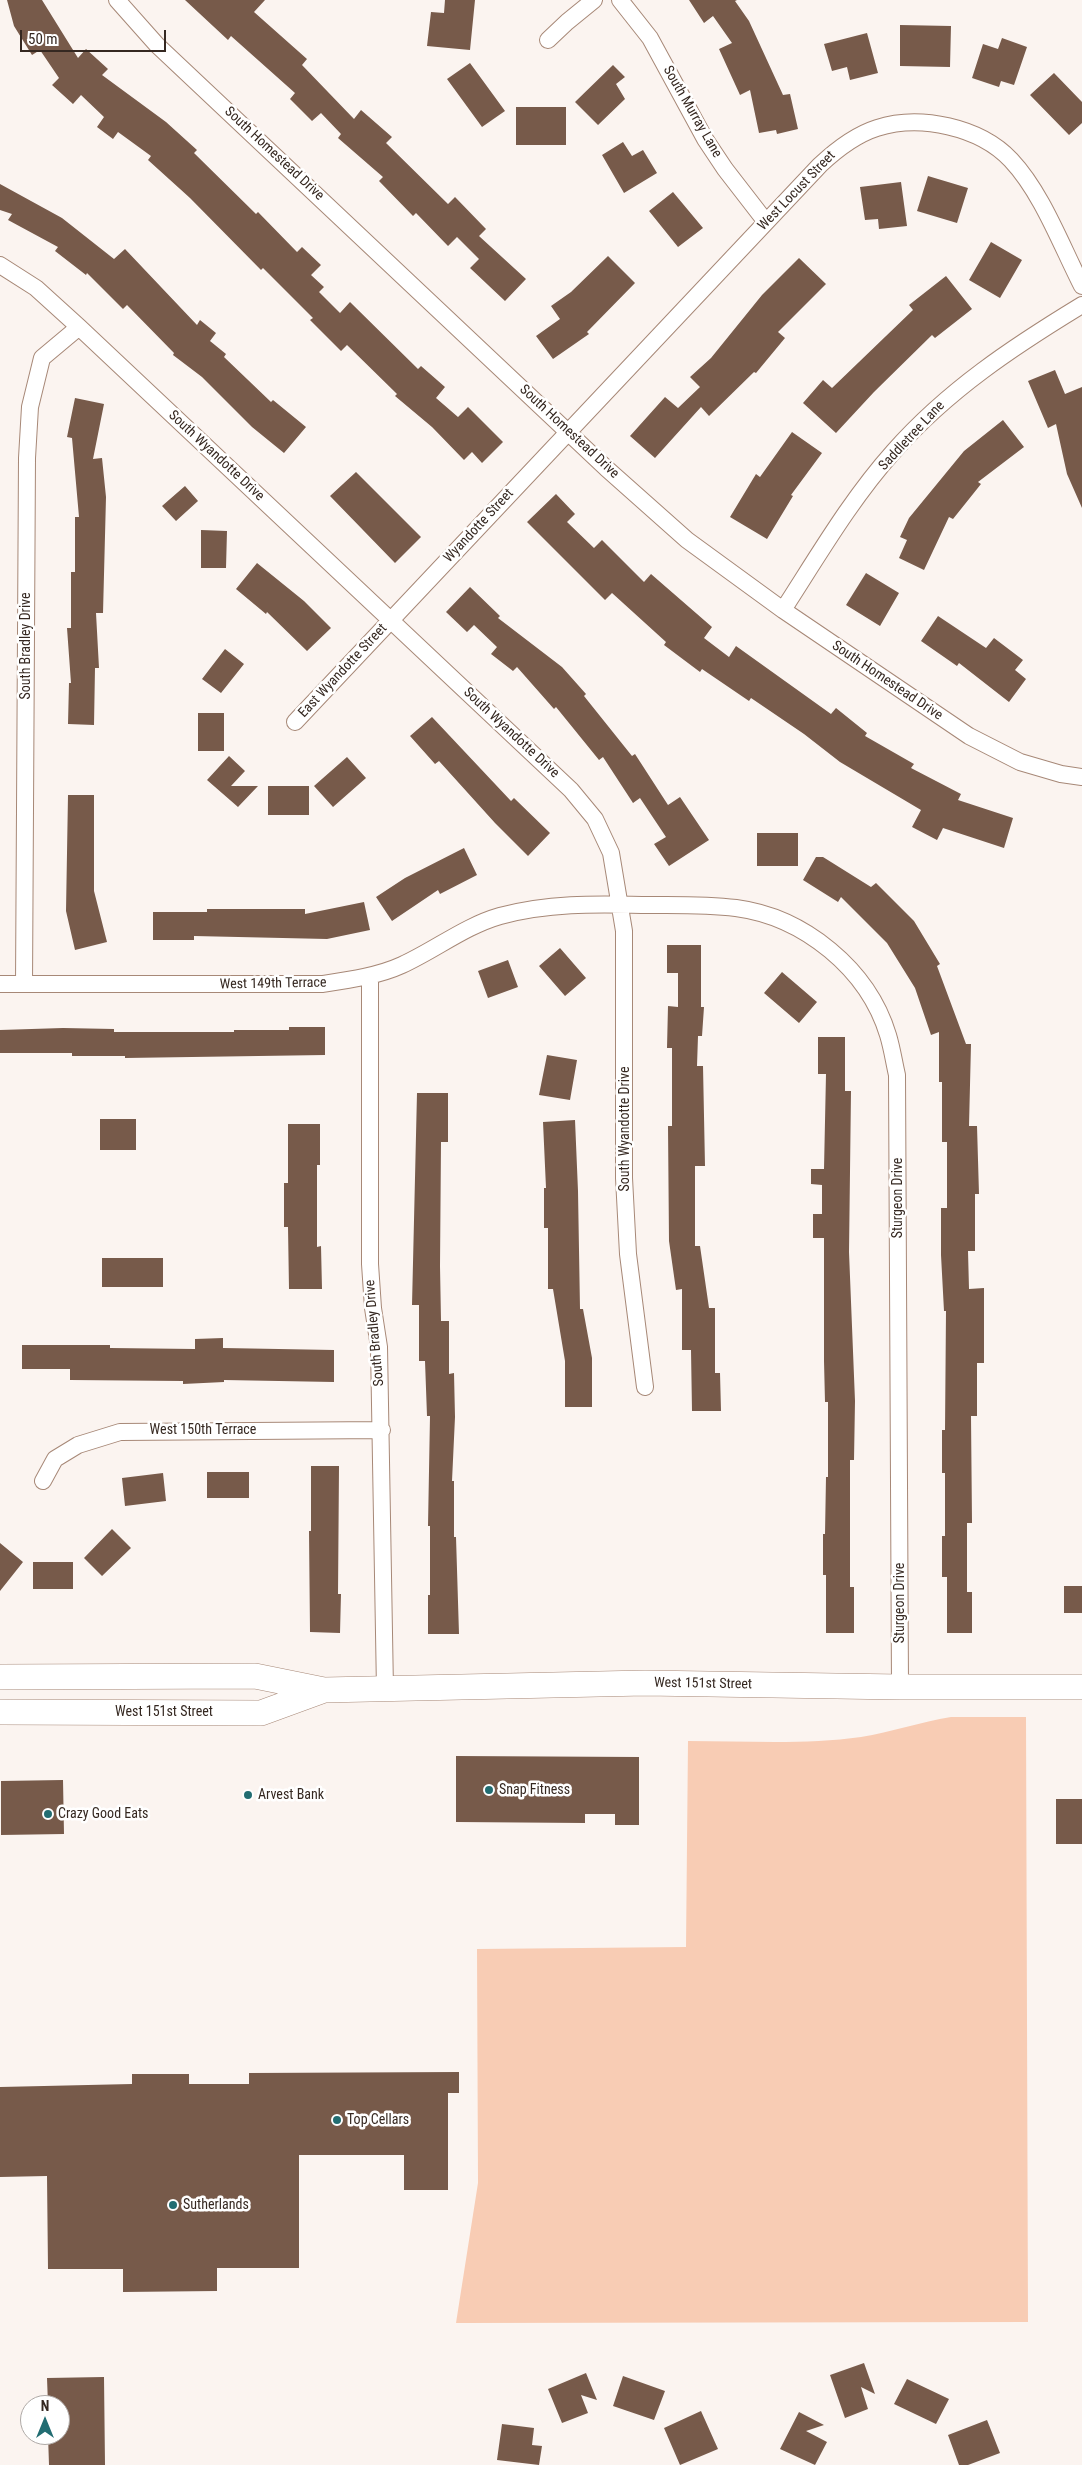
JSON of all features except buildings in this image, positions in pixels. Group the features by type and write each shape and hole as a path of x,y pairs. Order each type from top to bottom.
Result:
{"main road":[{"name":"West 151st Street","path":"0,1677 255,1676 324,1690 645,1683 900,1688 1082,1687"},
{"name":"West 151st Street","path":"0,1712 261,1712 324,1690"}],"street":[{"name":"South Homestead Drive","path":"117,0 157,45 568,431 687,540 783,610 968,736 1020,762 1061,774 1082,777"},
{"path":"548,40 594,0"},
{"name":"South Murray Lane","path":"620,0 650,38 720,162 766,222"},
{"name":"West Locust Street","path":"568,431 820,165 852,140 877,128 908,122 941,125 968,133 985,141 1010,160 1032,188 1082,286"},
{"name":"South Wyandotte Drive","path":"0,265 36,288 79,327 571,790 595,819 611,853 624,930 624,1178 628,1254 645,1387"},
{"name":"Saddletree Lane","path":"783,610 856,500 893,452 930,414 967,381 1011,349 1082,305"},
{"name":"South Bradley Drive","path":"24,984 27,468 30,407 42,358 79,327"},
{"name":"Wyandotte Street","path":"390,620 568,431"},
{"name":"East Wyandotte Street","path":"295,722 390,620"},
{"name":"West 149th Terrace","path":"0,984 285,986 322,984 370,976 401,966 470,929 498,917 533,908 567,904 620,904"},
{"name":"Sturgeon Drive","path":"620,904 736,908 771,916 797,928 831,951 847,966 863,986 877,1009 888,1034 897,1075 898,1106 900,1688"},
{"name":"South Bradley Drive","path":"370,976 370,1264 373,1308 379,1346 382,1430 384,1690"},
{"name":"West 150th Terrace","path":"44,1481 55,1458 78,1445 120,1432 382,1430"}],"shaded area":[{"path":"951,1717 1026,1717 1028,2322 456,2323 478,2183 477,1949 686,1947 688,1741 819,1741 872,1735"}],"place":[{"name":"Snap Fitness","path":"489,1790"},
{"name":"Arvest Bank","path":"248,1795"},
{"name":"Crazy Good Eats","path":"48,1814"},
{"name":"Top Cellars","path":"337,2120"},
{"name":"Sutherlands","path":"173,2205"}]}
